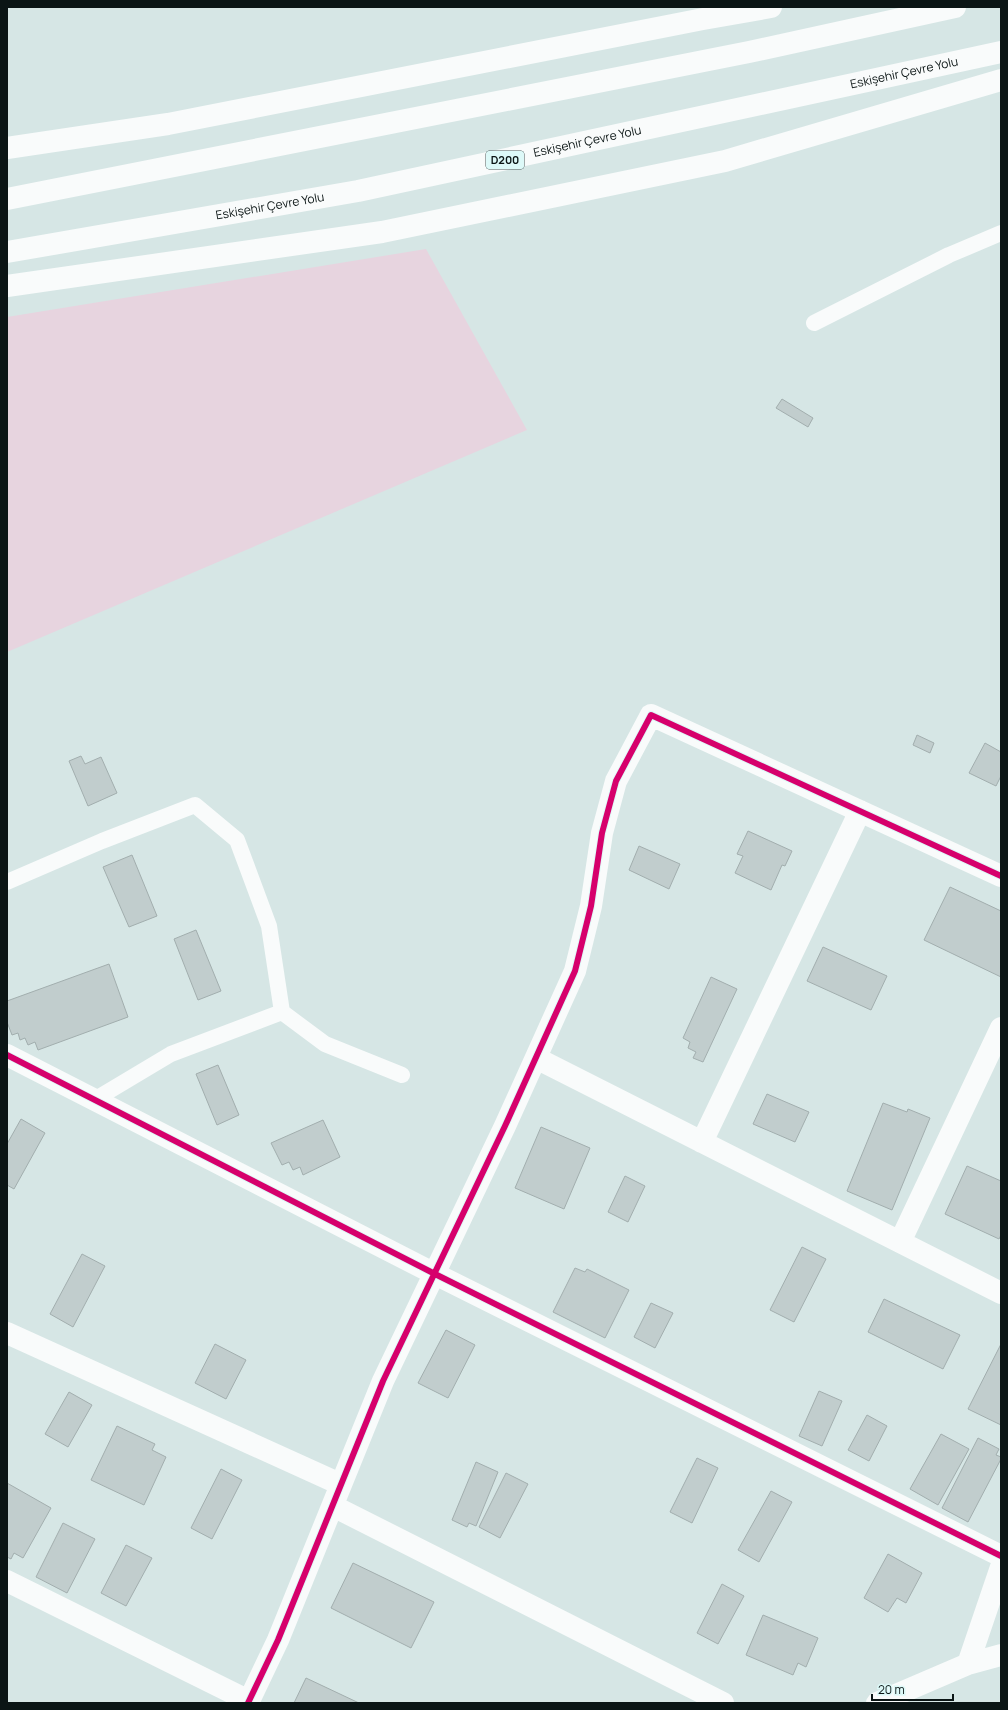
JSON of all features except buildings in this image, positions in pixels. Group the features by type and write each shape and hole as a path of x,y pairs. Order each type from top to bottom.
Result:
{"main road":[{"path":"7,148 168,124 679,23 771,7"},
{"path":"7,199 749,52 955,7"},
{"name":"Eskişehir Çevre Yolu","path":"7,252 358,191 1001,52"},
{"path":"7,286 382,232 725,161 1001,80"},
{"path":"7,1581 249,1702 278,1640 383,1381 435,1274 575,971 591,906 602,833 616,781 651,715 1001,876"},
{"path":"702,1142 860,811"},
{"path":"900,1242 1001,1028"},
{"path":"7,1055 435,1274 1001,1556"},
{"path":"536,1058 1001,1293"},
{"path":"7,1333 340,1484"},
{"path":"333,1506 723,1703"},
{"path":"968,1664 1001,1567"},
{"path":"877,1703 968,1664 1001,1655"}],"lane":[{"path":"814,323 949,255 1001,233"},
{"path":"7,882 102,841 195,805 237,840 269,926 282,1012 325,1044 402,1075"},
{"path":"94,1100 171,1054 282,1012"}],"shaded area":[{"path":"426,249 527,430 7,652 7,317"}],"cycle path":[{"path":"248,1703 278,1640 383,1381 505,1126 575,971 591,906 602,833 616,781 651,715 1001,876"},
{"path":"7,1055 435,1274 1001,1556"}]}
